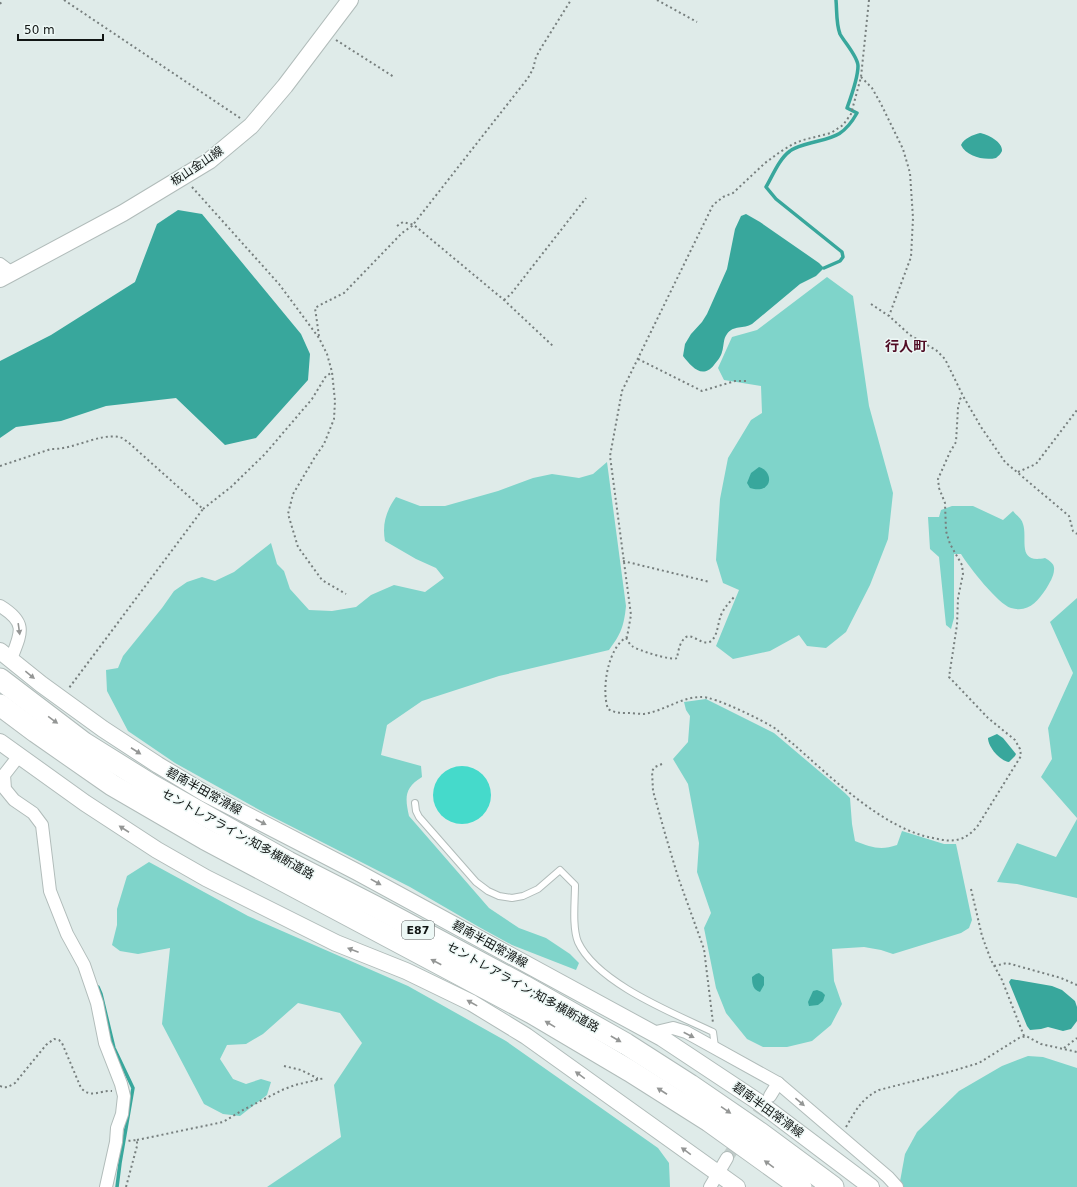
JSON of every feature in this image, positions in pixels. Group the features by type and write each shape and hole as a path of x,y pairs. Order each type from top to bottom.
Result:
{"highway":[{"name":"セントレアライン;知多横断道路","path":"0,679 84,743 160,790 288,862 524,986 626,1044 747,1124 833,1187"},
{"name":"セントレアライン;知多横断道路","path":"0,705 112,785 205,839 532,1013 630,1071 709,1121 800,1187"}],"main road":[{"name":"板山金山線","path":"4,272 123,212 209,161 251,126 326,34 350,0"},
{"name":"碧南半田常滑線","path":"5,655 41,684 102,729 206,794 357,872 652,1033 757,1101 870,1187"},
{"path":"0,742 18,757 85,804 157,850 206,878 336,943 406,971 472,1003 526,1036 714,1180 737,1187"}],"street":[{"path":"0,606 10,612 18,623 20,635 5,655"},
{"path":"18,757 4,775 4,789 14,800 33,813 42,825 50,891 67,934 84,965 97,1004 104,1043 117,1072 123,1093 122,1114 117,1128 116,1142 106,1187"},
{"path":"652,1033 673,1028 686,1032 778,1083 888,1176 897,1187"},
{"path":"770,1096 778,1083"},
{"path":"714,1180 727,1158"}],"lane":[{"path":"416,803 416,810 419,817 476,882 488,891 499,896 512,898 523,896 538,889 560,870 575,885 575,928 578,942 586,955 597,967 641,998 712,1032 715,1048"}],"path":[{"path":"0,4 3,0"},
{"path":"64,0 251,126"},
{"path":"319,338 315,308 344,293 402,233 414,224 528,78 533,69 536,57 571,0"},
{"path":"657,0 697,22"},
{"path":"869,0 861,77 851,114 843,125 831,133 803,140 780,152 765,163 733,193 723,197 713,205 622,391 610,456 631,615 627,637 622,640 613,654 606,674 608,709 613,712 643,714 681,700 695,697 709,697 754,716 776,729 860,801 909,832 947,841 961,839 970,835 977,827 1021,756 1020,749 1015,740 988,718 949,677 957,625 958,598 963,574 962,565 950,544 946,531 945,503 939,488 938,479 956,442 958,408 960,399 963,396"},
{"path":"326,34 394,77"},
{"path":"861,77 872,88 881,104 903,149 910,173 913,218 911,257 890,316"},
{"path":"183,177 279,284 319,338 327,354 332,372 335,401 334,419 324,444 293,494 288,514 298,547 322,580 346,594"},
{"path":"504,300 511,294 586,198"},
{"path":"397,226 403,222 414,224 504,300 554,347"},
{"path":"871,304 890,316 910,335 936,350 945,359 963,396 990,441 1006,462 1069,516 1073,530 1077,534"},
{"path":"638,359 702,391 735,381 746,381"},
{"path":"68,689 203,509 231,488 265,454 312,399 326,376 332,372"},
{"path":"1018,472 1036,464 1077,410"},
{"path":"0,466 51,449 60,450 106,437 119,437 129,443 203,509"},
{"path":"623,561 710,582"},
{"path":"626,638 633,647 674,660 677,658 682,641 686,637 690,636 704,643 710,642 714,639 721,616 726,606 734,597"},
{"path":"662,764 655,767 652,771 653,791 678,877 704,949 713,1027 712,1032"},
{"path":"971,889 982,936 994,966 1005,987 1024,1037"},
{"path":"994,966 1007,963 1061,978 1077,985"},
{"path":"840,1136 861,1104 869,1095 879,1090 974,1065 1019,1038 1026,1036 1041,1044 1077,1052"},
{"path":"1063,1048 1077,1038"},
{"path":"0,1086 9,1087 15,1083 46,1045 54,1039 62,1043 81,1088 86,1092 90,1094 110,1090 123,1093"},
{"path":"284,1066 301,1070 317,1078 317,1080"},
{"path":"116,1142 136,1140 219,1123 282,1090 294,1085 325,1078"},
{"path":"126,1187 137,1146 136,1140"}],"shaded area":[{"path":"980,133 990,137 1002,148 1002,151 996,158 986,159 976,157 963,149 961,145 964,140"},
{"path":"178,210 202,214 301,334 310,354 308,380 256,438 225,445 176,398 106,406 61,421 16,427 0,438 0,361 51,335 135,282 157,224"},
{"path":"746,214 760,222 824,268 816,276 800,284 752,324 729,331 725,338 719,359 710,369 705,371 697,370 683,356 685,344 707,314 727,269 735,229 741,216"},
{"path":"827,277 853,296 869,406 893,493 888,539 870,585 846,632 826,648 807,646 799,635 770,651 733,659 716,646 739,590 723,583 716,560 720,499 728,458 751,420 762,413 761,386 724,380 718,368 732,337 757,330"},
{"path":"607,462 626,606 621,630 609,650 499,676 422,701 387,725 381,755 421,766 422,777 412,785 407,794 409,816 489,908 519,928 546,938 570,954 579,963 576,970 512,945 410,887 265,813 175,763 128,731 107,691 106,670 118,668 123,656 174,591 187,582 202,577 215,581 234,572 271,543 277,564 284,571 290,589 309,610 332,611 356,607 371,595 394,585 425,592 444,578 436,568 416,559 385,541 384,529 386,518 396,497 420,506 445,506 498,491 533,478 552,474 579,478 593,474"},
{"path":"759,467 767,473 769,482 767,486 763,488 750,488 747,483 751,473"},
{"path":"952,506 973,506 1003,520 1013,511 1020,519 1024,530 1025,549 1027,554 1036,559 1045,558 1054,566 1053,575 1050,582 1043,594 1032,605 1027,608 1017,609 1005,605 984,584 961,554 954,554 954,618 951,629 946,625 939,557 930,549 928,517 939,517 941,510"},
{"path":"1077,598 1077,818 1041,777 1052,759 1048,728 1073,673 1050,622"},
{"path":"706,699 774,733 845,793 850,798 855,841 876,848 891,847 897,845 902,831 944,844 956,844 972,920 969,928 961,933 893,954 864,947 832,949 834,981 842,1004 831,1025 812,1041 787,1047 763,1047 747,1039 726,1013 716,988 704,928 711,913 697,872 699,843 688,784 673,759 688,742 690,716 686,710 684,702"},
{"path":"997,734 1003,738 1016,754 1009,762 998,756 990,745 988,738"},
{"path":"1077,819 1077,898 1017,884 997,882 1017,843 1056,857"},
{"path":"149,862 248,916 408,986 506,1041 658,1148 669,1163 670,1187 267,1187 341,1137 334,1085 362,1043 340,1013 298,1003 263,1034 246,1044 227,1045 220,1059 233,1079 246,1084 261,1079 271,1082 267,1095 240,1116 223,1114 204,1104 162,1024 170,948 138,954 120,951 112,945 117,925 117,909 127,876"},
{"path":"759,973 764,977 764,985 760,992 754,988 752,980 752,977"},
{"path":"1011,979 1052,986 1062,990 1075,1001 1077,1007 1077,1021 1071,1029 1063,1031 1048,1027 1030,1030 1009,982"},
{"path":"817,990 825,995 823,1001 818,1005 809,1006 808,1002 813,991"},
{"path":"1028,1056 1043,1057 1077,1068 1077,1187 899,1187 905,1154 917,1132 959,1091 1002,1066"}],"building":[{"path":"456,766 468,766 483,774 491,789 491,801 483,816 468,824 456,824 441,816 433,801 433,789 441,774"}],"waterway":[{"path":"824,268 840,261 843,257 842,252 776,199 766,187 779,163 786,154 794,148 830,138 842,132 857,113 847,108 856,82 858,66 854,54 840,34 837,22 836,0"},
{"path":"98,987 114,1048 133,1088 117,1187"}],"tunnel":[{"path":"727,1158 767,1100"}],"district":[{"name":"行人町","path":"906,346"}]}
